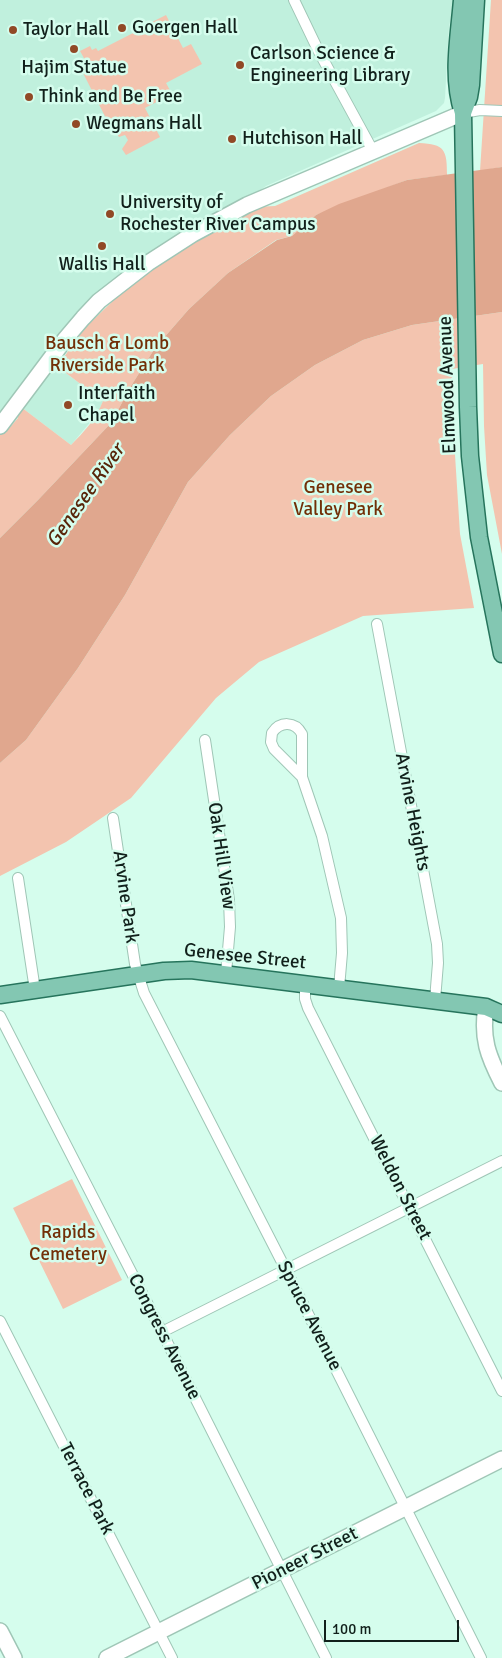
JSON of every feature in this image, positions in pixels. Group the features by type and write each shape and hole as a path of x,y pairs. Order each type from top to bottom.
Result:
{"main road":[{"name":"Elmwood Avenue","path":"462,0 456,80 457,92 463,113 464,139 469,432 479,537 502,654"},
{"name":"Elmwood Avenue","path":"463,113 471,85 476,0"},
{"name":"Genesee Street","path":"0,995 183,970 226,973 486,1006 502,1014"},
{"name":"Genesee Street","path":"486,1006 502,1002"}],"street":[{"path":"294,0 318,50 373,151"},
{"path":"0,426 62,344 99,301 134,272 193,234 247,205 463,113 480,110 502,111"},
{"name":"Arvine Heights","path":"377,624 437,944 438,962 435,1000"},
{"path":"302,777 272,747 272,733 280,725 293,725 302,734 302,777 319,825 339,906 342,947 339,988"},
{"name":"Oak Hill View","path":"205,740 229,907 230,939 226,973"},
{"name":"Arvine Park","path":"113,818 137,975"},
{"path":"18,878 35,990"},
{"name":"Spruce Avenue","path":"137,975 144,993 481,1658"},
{"name":"Weldon Street","path":"305,983 305,999 308,1008 502,1391"},
{"path":"486,1006 484,1042 502,1083"},
{"name":"Congress Avenue","path":"0,1016 326,1658"},
{"path":"162,1332 502,1161"},
{"name":"Terrace Park","path":"0,1320 172,1658"},
{"name":"Pioneer Street","path":"107,1658 502,1459"},
{"path":"0,1631 14,1658"}],"shaded area":[{"name":"University of Rochester River Campus","path":"0,0 454,0 449,27 444,103 436,111 266,186 133,267 54,364 103,401 98,413 71,445 13,401 0,417"}],"green space":[{"path":"491,0 502,0 502,167 480,171"},
{"path":"166,15 183,48 191,44 202,64 166,83 172,94 145,108 160,137 126,155 122,149 128,140 125,135 119,137 115,131 113,132 83,73 90,69 80,51 90,46 92,50 96,48 98,51 138,32 146,25"},
{"name":"Bausch & Lomb Riverside Park","path":"419,143 434,145 443,150 447,175 407,180 316,215 292,236 276,240 228,273 189,309 155,348 111,423 0,538 0,434 5,433 18,418 16,412 21,407 71,445 97,414 103,401 54,364 57,360 62,360 73,344 73,338 84,324 89,324 117,297 118,292 157,266 158,262 188,243 192,244 243,216 245,212 255,207 275,206"},
{"name":"Genesee Valley Park","path":"502,312 502,554 487,475 483,364 452,369 453,423 460,534 474,608 363,616 259,662 216,698 131,798 66,842 0,876 0,763 26,740 78,668 125,595 188,482 230,435 271,396 315,365 363,340 412,325"},
{"name":"Rapids Cemetery","path":"72,1179 122,1280 63,1309 13,1208"}],"water":[{"name":"Genesee River","path":"502,167 502,312 412,325 363,340 315,365 271,396 230,435 188,482 125,595 78,668 26,740 0,763 0,538 111,423 155,348 189,309 228,273 277,240 292,236 316,215 339,204 407,180"}],"place":[{"name":"Goergen Hall","path":"122,28"},
{"name":"Taylor Hall","path":"13,30"},
{"name":"Hajim Statue","path":"74,49"},
{"name":"Carlson Science & Engineering Library","path":"240,65"},
{"name":"Think and Be Free","path":"29,97"},
{"name":"Wegmans Hall","path":"76,124"},
{"name":"Hutchison Hall","path":"232,139"},
{"name":"University of Rochester River Campus","path":"110,214"},
{"name":"Wallis Hall","path":"102,246"},
{"name":"Interfaith Chapel","path":"68,405"}]}
